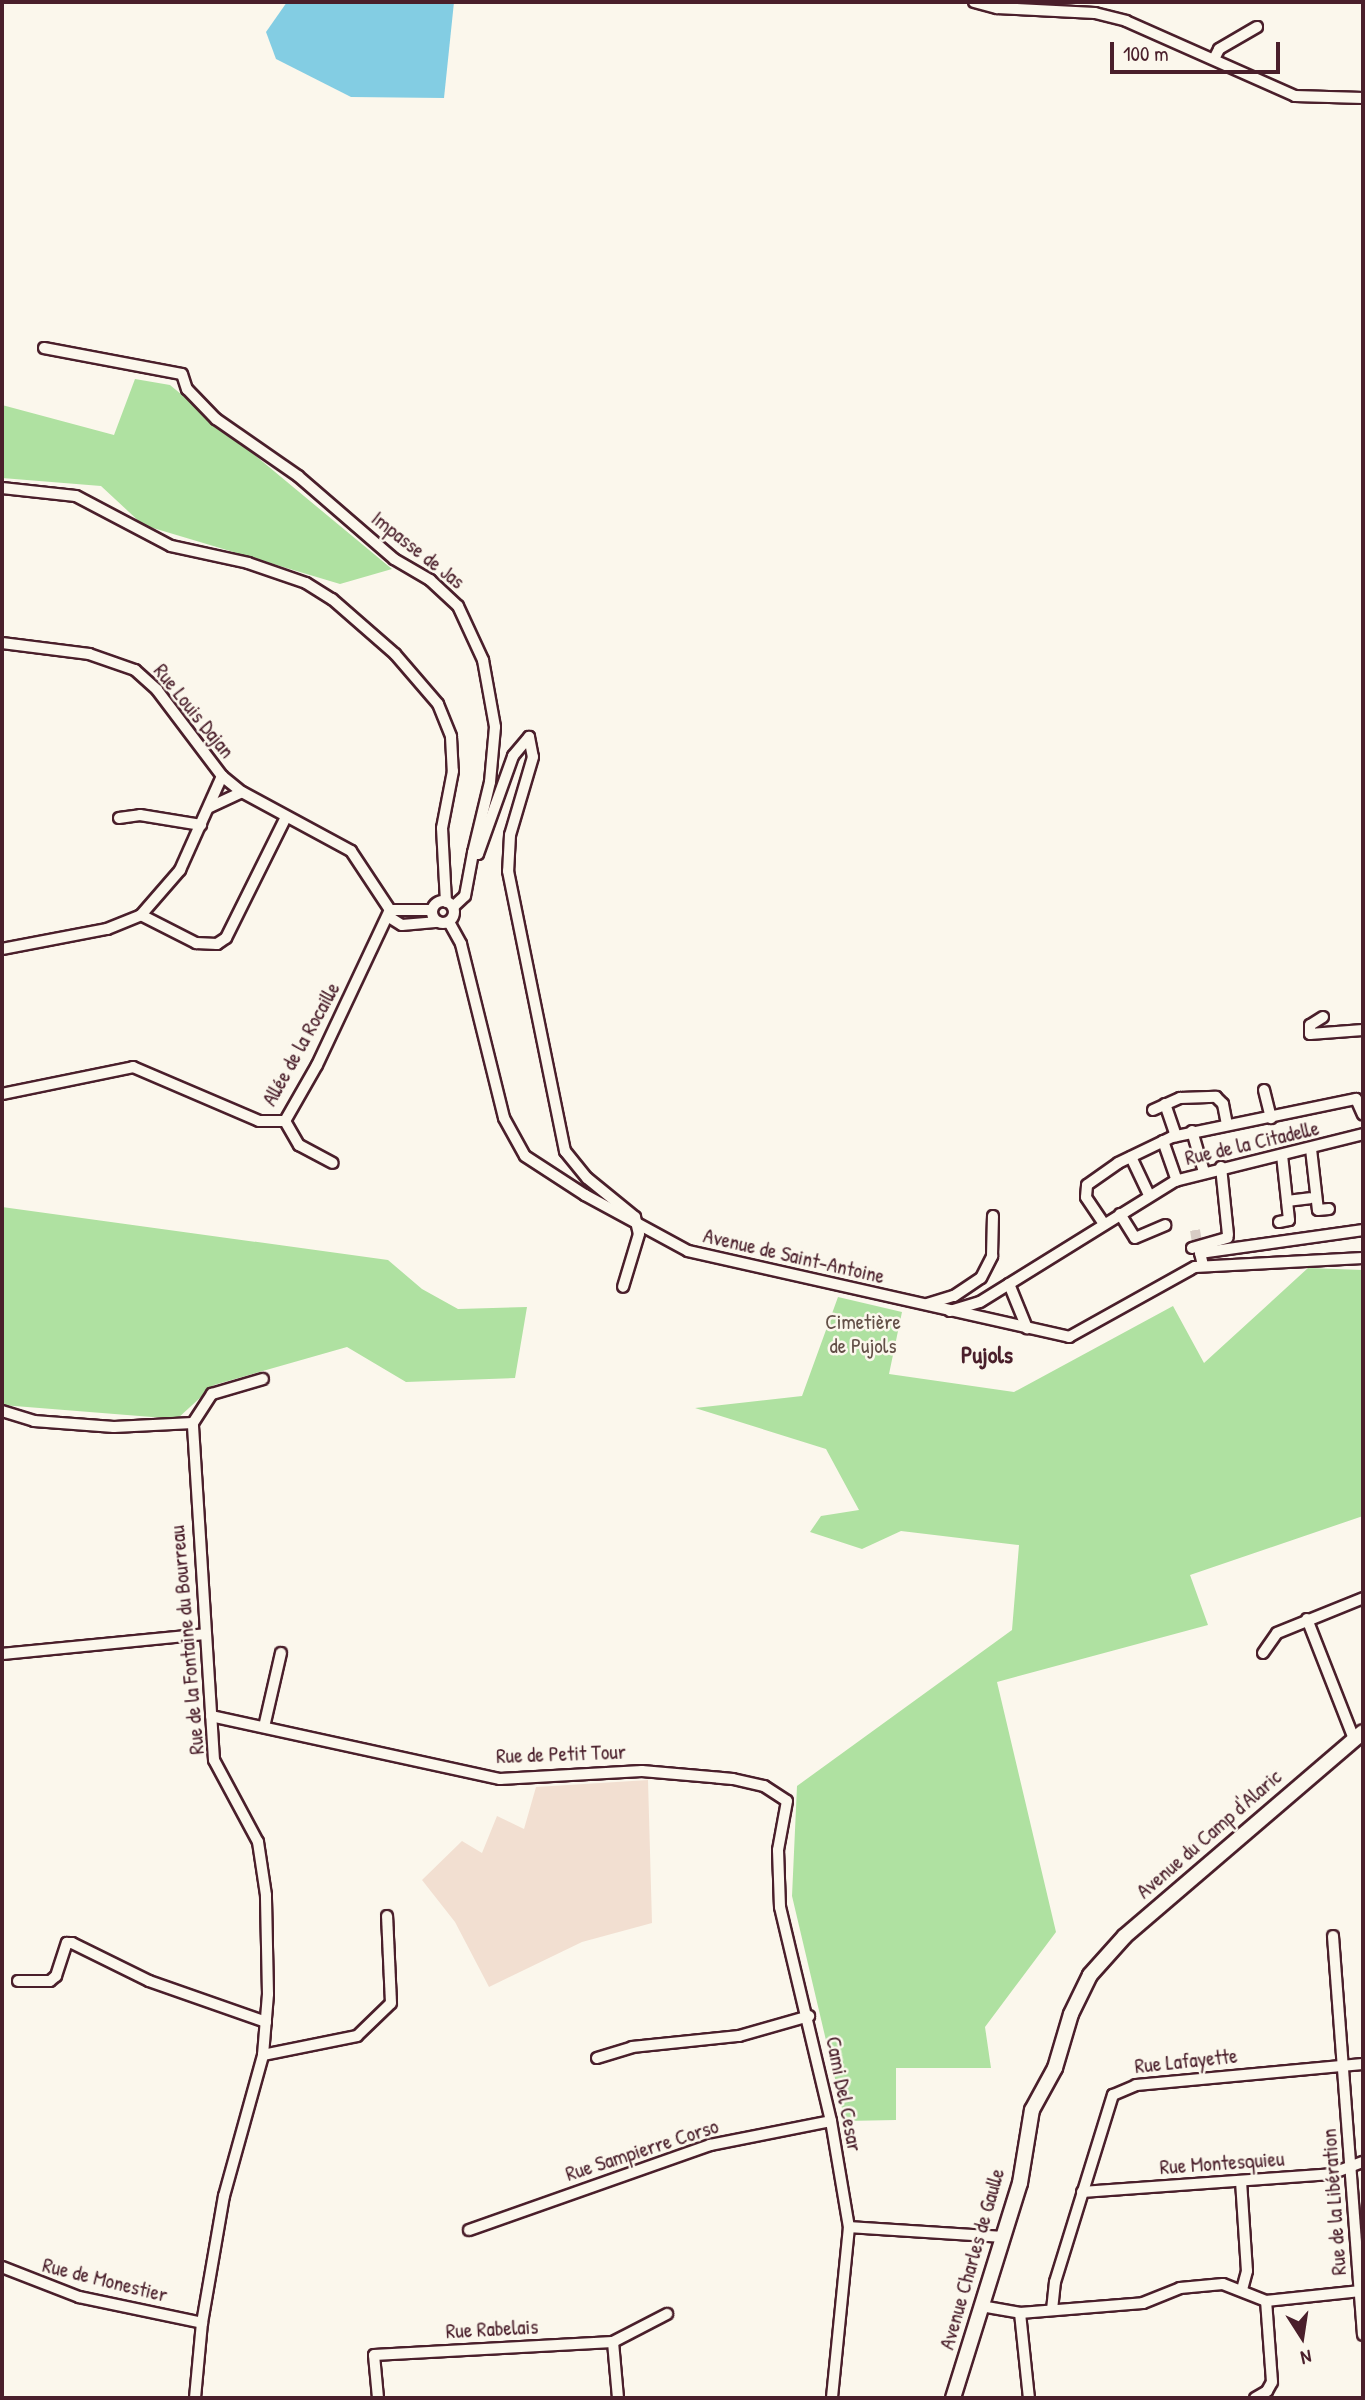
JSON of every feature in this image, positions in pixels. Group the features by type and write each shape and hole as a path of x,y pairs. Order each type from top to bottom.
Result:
{"main road":[{"name":"Avenue du Camp d'Alaric","path":"1090,1975 1125,1936 1359,1736"},
{"name":"Avenue Charles de Gaulle","path":"953,2398 1020,2183 1032,2110 1055,2068 1071,2014 1090,1975"}],"street":[{"path":"974,2 997,8 1095,13 1126,21 1295,96 1363,98"},
{"path":"1214,60 1219,50 1257,27"},
{"name":"Impasse de Jas","path":"44,348 182,374 187,389 216,419 298,476 394,559 430,580 458,606 483,660 495,727 490,782 465,896 449,904"},
{"path":"2,488 76,496 171,546 248,563 306,583 332,599 395,654 438,704 451,737 453,771 442,828 449,904 443,922 402,925 389,914"},
{"name":"Rue Louis Dajan","path":"2,643 89,654 135,670 157,690 184,732 222,776 242,792 351,851 389,914"},
{"path":"473,853 478,854 513,756 529,737 533,757 510,835 508,871 565,1151 587,1178 635,1217 639,1234 623,1287"},
{"path":"2,949 107,929 141,915 172,884 222,776"},
{"path":"209,808 242,792"},
{"path":"119,818 140,815 201,825"},
{"path":"141,915 196,943 217,944 226,939 286,817"},
{"path":"389,914 432,910 449,904"},
{"name":"Avenue de Saint-Antoine","path":"432,910 461,944 501,1106 513,1137 532,1162 636,1224 706,1257 1053,1336 1082,1334 1179,1273 1203,1265 1363,1258"},
{"name":"Allée de la Rocaille","path":"2,1094 133,1067 259,1121 285,1121 389,914"},
{"path":"1323,1017 1310,1025 1310,1034 1363,1030"},
{"path":"1264,1090 1270,1118"},
{"path":"1153,1110 1180,1098 1216,1097 1223,1104 1224,1127"},
{"path":"1104,1224 1086,1197 1087,1185 1131,1157 1176,1136 1270,1118 1296,1108 1356,1099 1363,1115"},
{"path":"1165,1104 1176,1136"},
{"path":"285,1121 299,1145 333,1163"},
{"path":"1192,1131 1204,1172"},
{"name":"Rue de la Citadelle","path":"950,1311 980,1302 1150,1194 1177,1181 1226,1164 1311,1149 1363,1134"},
{"path":"1163,1142 1177,1181"},
{"path":"1311,1149 1318,1210 1329,1209"},
{"path":"1279,1222 1289,1220 1282,1155"},
{"path":"1131,1157 1150,1194"},
{"path":"1199,1248 1228,1237 1226,1164"},
{"path":"1287,1200 1310,1198"},
{"path":"1119,1214 1135,1238 1159,1227"},
{"path":"924,1305 954,1296 981,1278 992,1256 993,1216"},
{"path":"1199,1248 1363,1230"},
{"path":"1199,1248 1203,1265"},
{"path":"1009,1284 1027,1328"},
{"path":"2,1411 34,1420 114,1427 193,1423 212,1394 263,1380"},
{"name":"Rue de la Fontaine du Bourreau","path":"193,1423 215,1760 258,1842 266,1895 266,2022 263,2055 224,2196 202,2323 195,2398"},
{"path":"1263,1653 1278,1633 1363,1598"},
{"path":"1307,1619 1359,1736"},
{"path":"2,1654 205,1634"},
{"path":"264,1727 281,1653"},
{"name":"Rue de Petit Tour","path":"211,1716 500,1779 642,1771 733,1779 764,1786 787,1801"},
{"name":"Cami Del Cesar","path":"787,1801 778,1850 780,1907 809,2016 849,2227 832,2398"},
{"path":"263,2055 317,2040 357,2036 391,2003 387,1916"},
{"name":"Rue de la Libération","path":"1334,1936 1342,2066 1361,2262 1363,2335"},
{"path":"18,1981 50,1981 67,1943 72,1943 149,1981 266,2022"},
{"path":"597,2058 632,2047 739,2036 809,2016"},
{"name":"Rue Lafayette","path":"1052,2310 1055,2282 1108,2106 1123,2087 1363,2064"},
{"name":"Rue Sampierre Corso","path":"469,2230 710,2145 831,2121"},
{"name":"Rue Montesquieu","path":"1082,2192 1331,2174 1363,2162"},
{"path":"1241,2181 1247,2271 1242,2290"},
{"path":"849,2227 1003,2237"},
{"name":"Rue de Monestier","path":"2,2267 79,2297 202,2323"},
{"path":"981,2306 1020,2312 1151,2302 1187,2287 1223,2284 1266,2301 1360,2291"},
{"path":"1255,2398 1267,2391 1272,2382 1266,2301"},
{"path":"1020,2312 1029,2398"},
{"name":"Rue Rabelais","path":"378,2398 374,2355 613,2342 667,2314"},
{"path":"613,2342 618,2398"}],"shaded area":[{"path":"648,1780 652,1923 582,1942 489,1987 455,1922 422,1880 462,1841 482,1853 497,1816 524,1829 536,1787"}],"green space":[{"path":"135,379 170,385 392,569 340,584 143,525 101,486 2,478 2,405 114,435"},
{"path":"2,1207 388,1260 422,1289 458,1309 527,1307 515,1378 406,1382 347,1347 214,1385 177,1419 2,1405"},
{"name":"Cimetière de Pujols","path":"1308,1268 1363,1270 1363,1516 1190,1575 1208,1625 997,1682 1056,1932 985,2027 991,2068 896,2068 896,2120 845,2121 792,1896 797,1786 1012,1630 1019,1545 901,1531 862,1549 810,1532 821,1516 859,1510 826,1449 695,1408 802,1396 838,1297 902,1312 889,1374 1014,1392 1173,1306 1204,1363"}],"water":[{"path":"287,2 454,2 444,98 351,97 276,59 266,32"}],"tunnel":[{"path":"1195,1230 1197,1243"}],"district":[{"name":"Pujols","path":"987,1355"}]}
